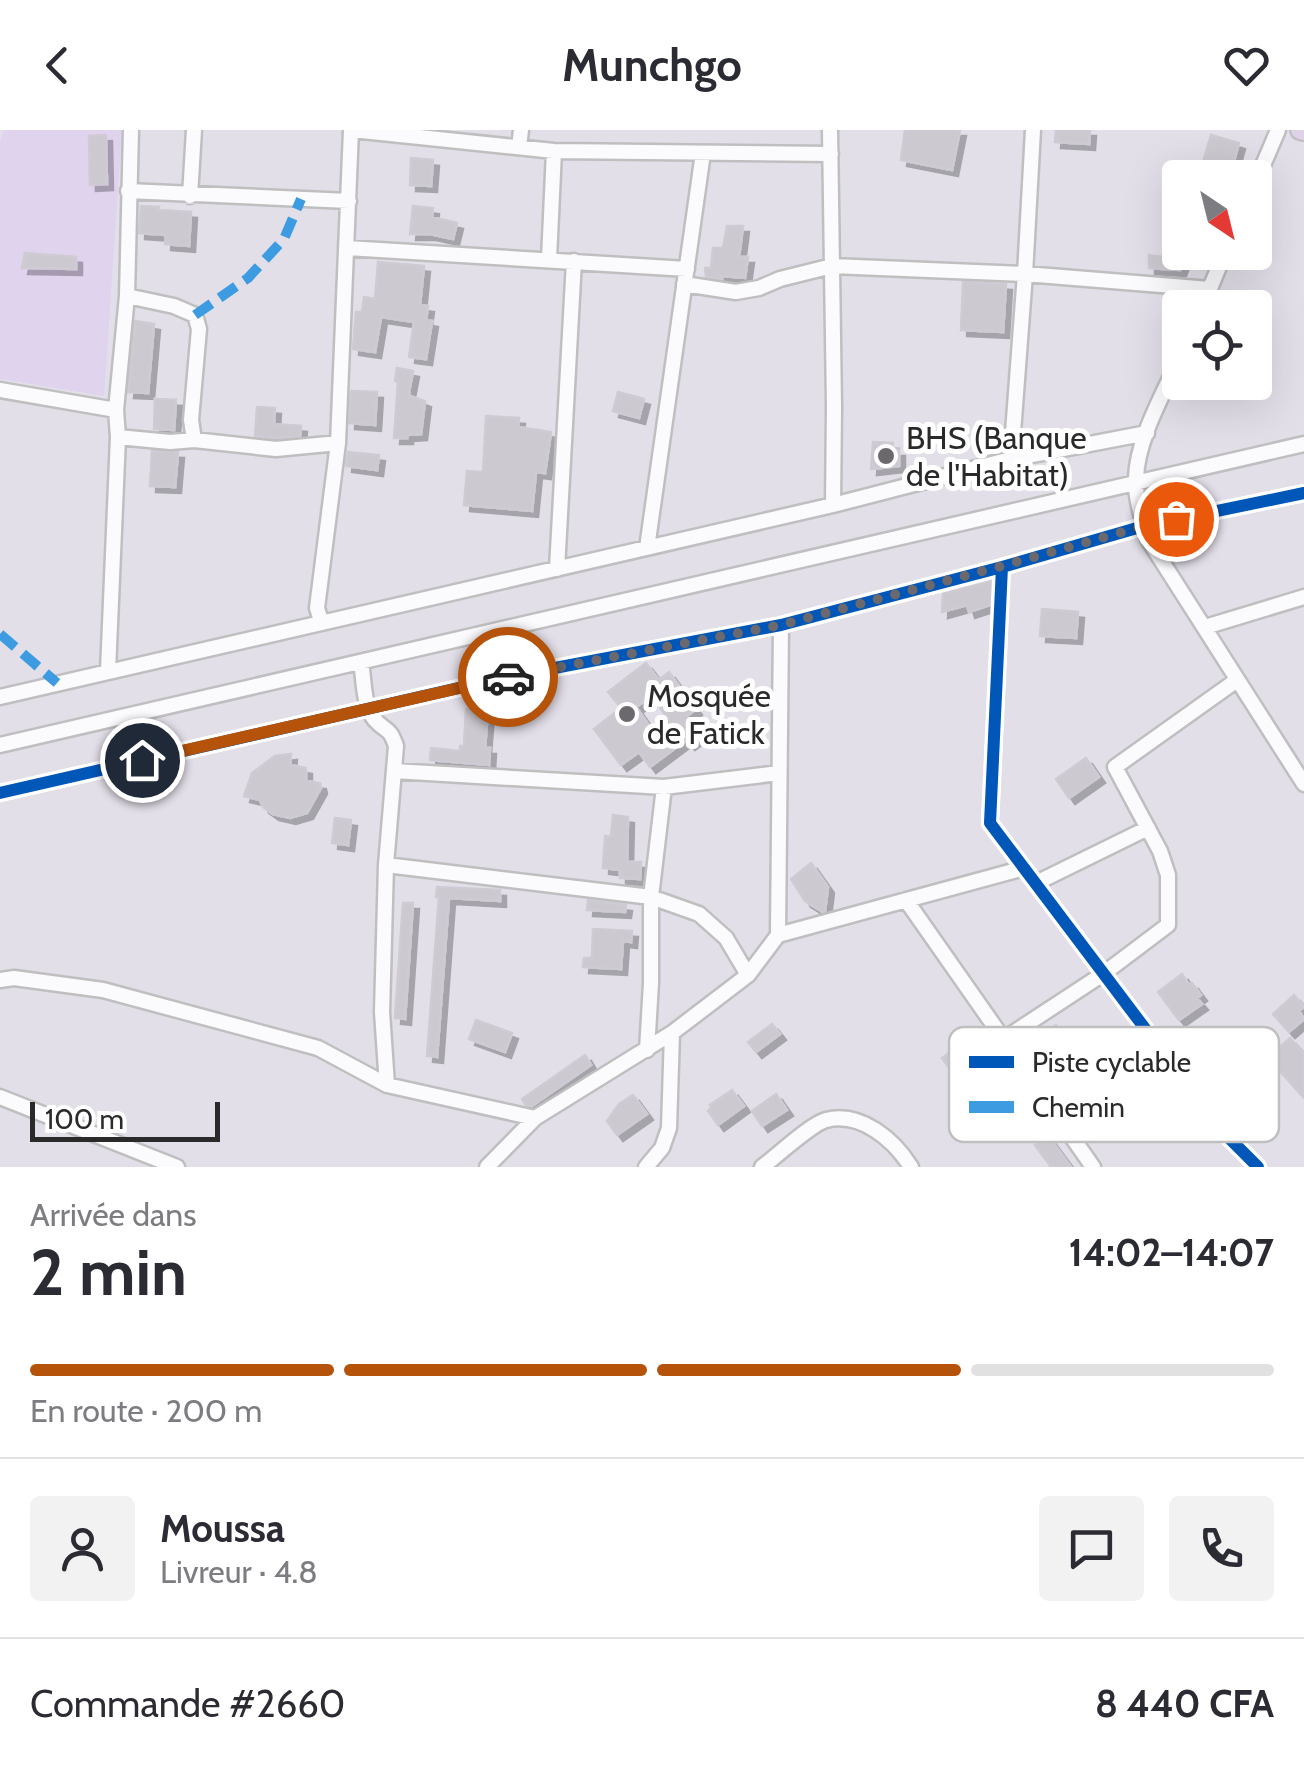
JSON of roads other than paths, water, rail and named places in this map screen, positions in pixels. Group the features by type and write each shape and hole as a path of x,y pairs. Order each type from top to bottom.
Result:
{"street":[{"path":"108,671 116,410 127,296 130,130"},
{"path":"190,196 194,130"},
{"path":"320,621 320,582 338,443 352,130 554,151 831,154"},
{"path":"519,148 521,130"},
{"path":"830,130 833,505"},
{"path":"1011,459 1033,130"},
{"path":"1265,160 1278,130"},
{"path":"549,259 554,151"},
{"path":"647,548 703,153"},
{"path":"128,192 349,201"},
{"path":"348,248 574,261 685,277 736,292 832,266 1026,274 1210,288 1218,270"},
{"path":"557,569 574,261"},
{"path":"127,296 196,315 199,329 191,420 194,440"},
{"path":"0,390 116,410"},
{"path":"1162,399 1138,458 1136,482 1149,541 1304,784"},
{"path":"0,696 833,505 1011,459 1147,434"},
{"path":"118,437 276,449 338,443"},
{"path":"0,745 1304,444"},
{"path":"0,793 502,678 781,625 1144,526 1304,493"},
{"path":"1002,566 990,823 1143,1027"},
{"path":"1205,627 1304,597"},
{"path":"487,1167 535,1118 672,1034 748,975 778,935 781,625"},
{"path":"362,662 368,708 376,721 391,731 396,746 386,864 382,1012 387,1085"},
{"path":"1022,1027 1168,926 1168,875 1160,851 1115,768 1237,680"},
{"path":"394,771 664,787 779,773"},
{"path":"647,1050 651,897 664,787"},
{"path":"1036,883 1148,828"},
{"path":"386,864 651,897 699,914 726,938 748,975"},
{"path":"778,935 1024,868"},
{"path":"906,900 996,1027"},
{"path":"0,980 14,978 103,990 318,1048 387,1085 535,1118"},
{"path":"646,1167 662,1148 669,1128 672,1034"},
{"path":"0,1098 177,1167"},
{"path":"762,1167 823,1120 843,1118 867,1124 888,1140 911,1167"},
{"path":"1076,1142 1094,1167"},
{"path":"1233,1142 1258,1167"}],"place":[{"name":"BHS (Banque de l'Habitat)","path":"886,456"},
{"name":"Mosquée de Fatick","path":"627,714"}]}
